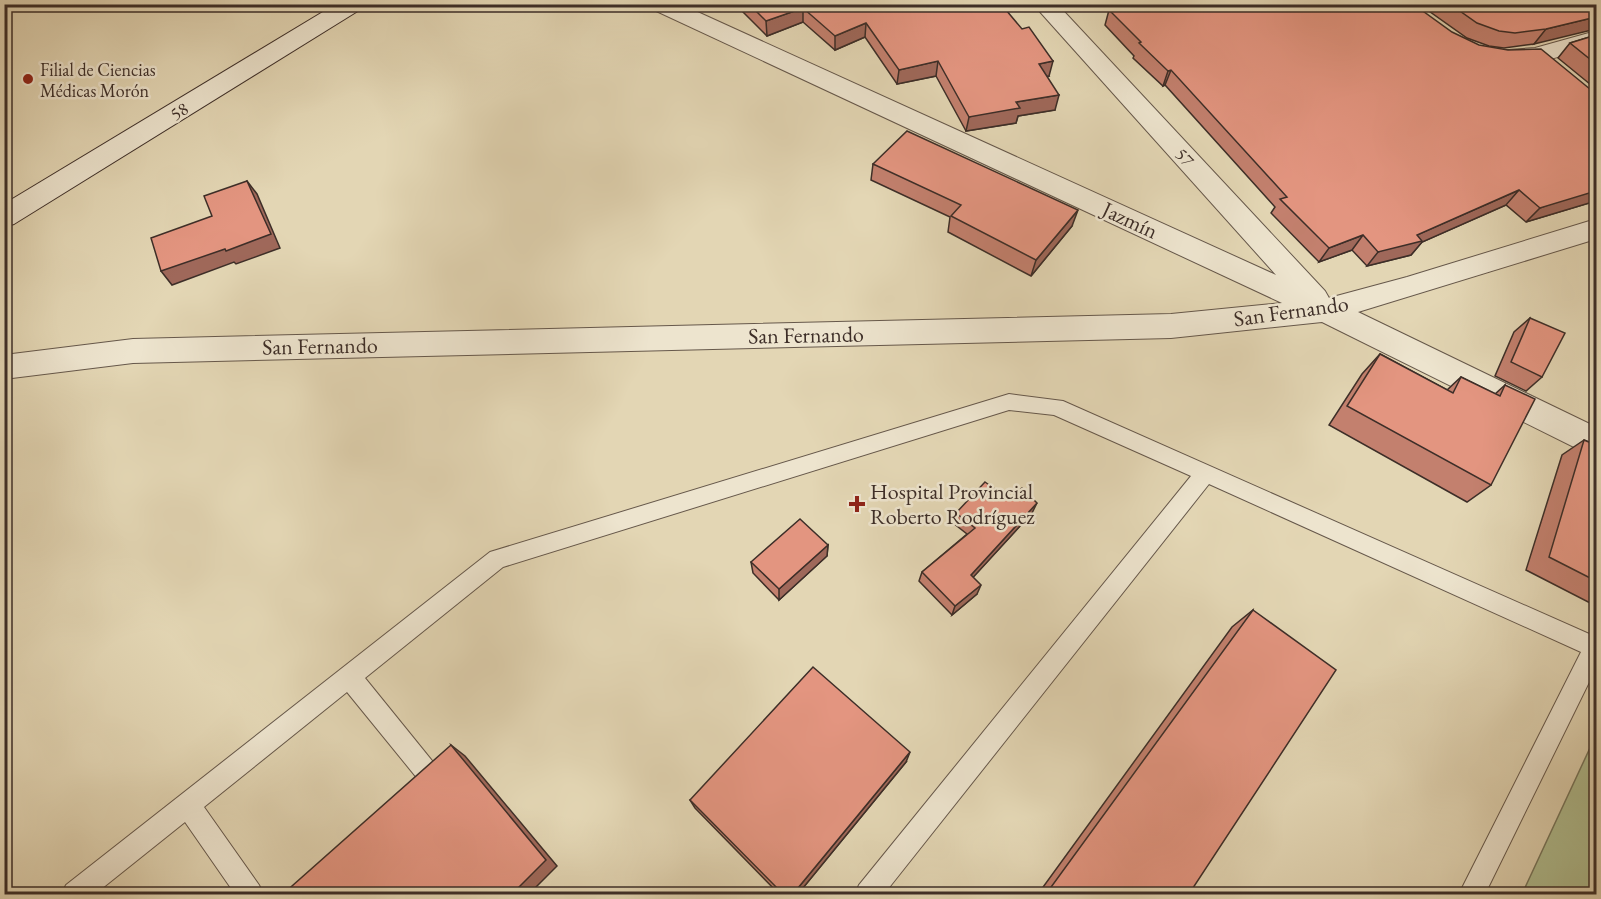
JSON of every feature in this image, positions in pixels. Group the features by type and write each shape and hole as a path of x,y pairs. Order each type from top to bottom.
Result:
{"street":[{"name":"58","path":"4,217 353,4"},
{"name":"Jazmín","path":"670,6 1325,310 1596,442"},
{"name":"57","path":"1052,6 1325,310"},
{"path":"1483,54 1494,57 1536,55 1596,39"},
{"path":"1536,55 1562,76"},
{"name":"San Fernando","path":"4,367 134,351 1171,326 1325,310 1407,288 1596,229"}],"lane":[{"path":"75,894 497,559 1009,402 1056,407 1595,648 1473,894"},
{"path":"868,894 1205,474"},
{"path":"349,676 425,770"},
{"path":"188,805 250,894"}],"green space":[{"path":"1596,735 1596,894 1522,894"}],"building":[{"path":"749,4 1001,4 1022,29 1029,27 1053,61 1039,64 1059,95 1016,102 1020,108 969,117 938,61 899,70 866,23 835,36 803,8 766,21"},
{"path":"1131,4 1413,4 1452,32 1479,45 1508,50 1541,49 1596,94 1596,191 1540,208 1519,190 1417,235 1422,241 1378,252 1363,235 1329,248 1280,199 1287,197 1171,70 1168,71 1139,43 1141,42 1109,10"},
{"path":"1450,4 1596,4 1596,17 1546,29 1515,33 1499,31 1477,23"},
{"path":"1596,35 1596,64 1570,43"},
{"path":"907,131 1078,210 1036,260 951,216 961,205 873,164"},
{"path":"247,181 271,234 161,271 151,238 212,216 204,196"},
{"path":"1530,318 1565,333 1542,377 1511,362"},
{"path":"1380,354 1453,393 1461,377 1500,396 1505,385 1535,399 1491,485 1347,406"},
{"path":"1584,440 1596,445 1596,581 1549,557"},
{"path":"985,482 1009,499 1022,488 1037,503 971,575 981,585 955,606 922,572 975,528 956,513"},
{"path":"800,519 828,545 779,589 751,562"},
{"path":"1253,610 1336,670 1189,894 1046,894"},
{"path":"813,667 910,752 793,894 783,894 690,800"},
{"path":"451,745 546,860 512,894 283,894"}],"place":[{"name":"Filial de Ciencias Médicas Morón","path":"28,79"},
{"name":"Hospital Provincial Roberto Rodríguez","path":"857,504"}]}
